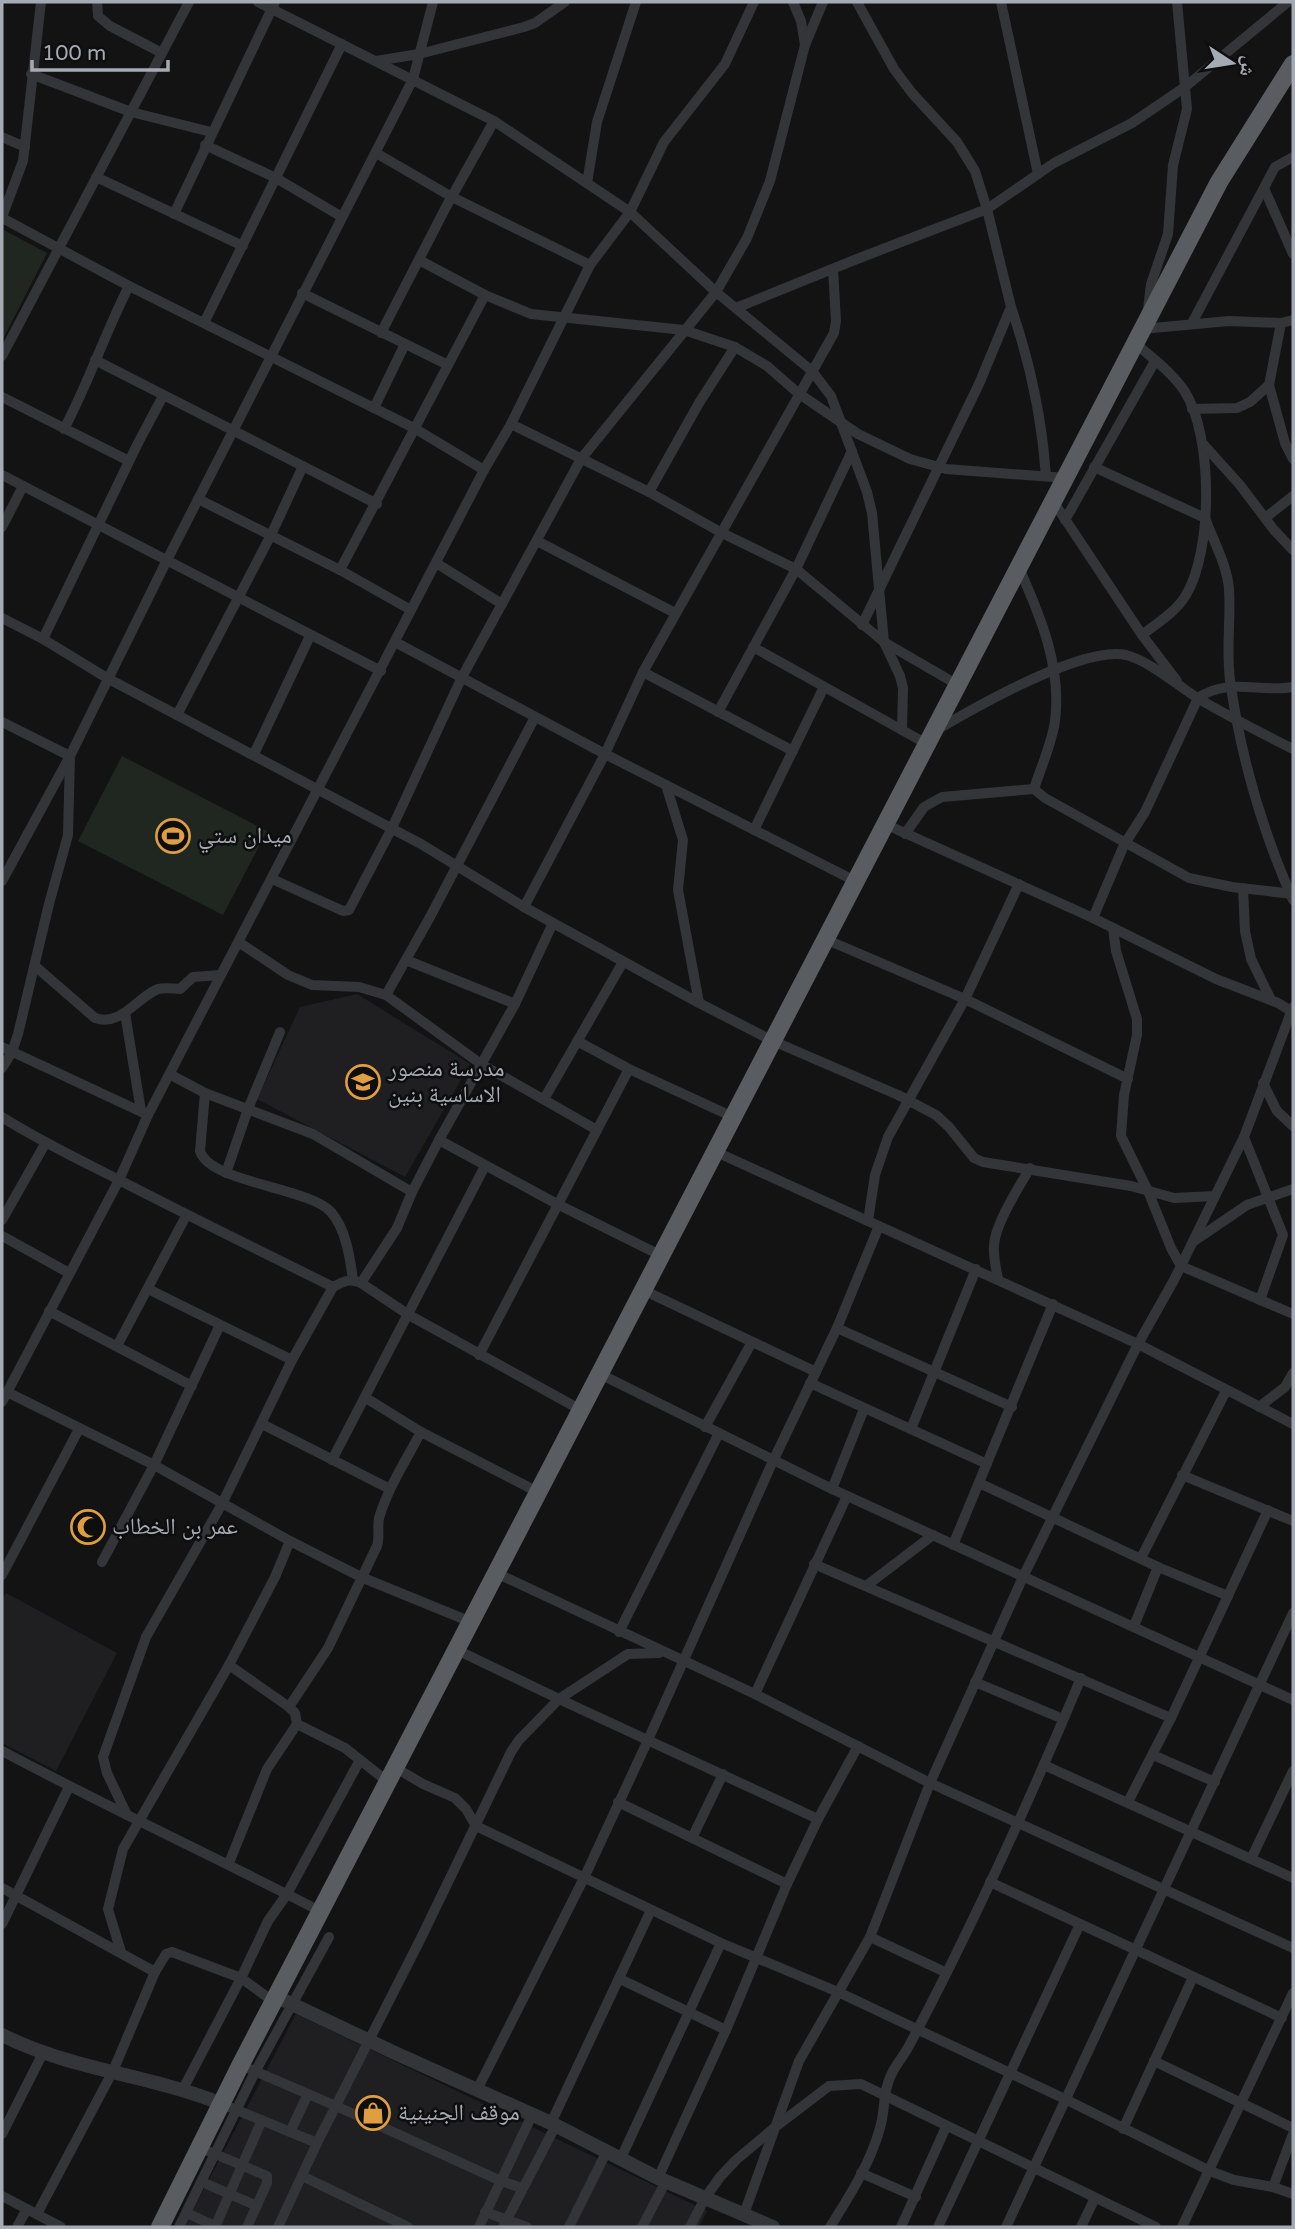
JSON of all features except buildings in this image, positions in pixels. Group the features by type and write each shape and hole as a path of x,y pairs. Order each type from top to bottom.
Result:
{"highway":[{"path":"160,2227 208,2151 321,1912 1219,182 1293,64"}],"street":[{"path":"41,2 25,148 20,172 2,218 271,358 414,428 484,470"},
{"path":"97,2 99,16 110,26 162,52"},
{"path":"2,356 190,2"},
{"path":"258,2 273,5 342,44 494,121 630,212 716,292 812,371 829,393 842,422 870,506 884,642 902,683 902,730"},
{"path":"2,881 70,756 302,293 413,79 433,2"},
{"path":"376,61 418,54 524,27 535,23 565,2"},
{"path":"587,183 597,122 636,2"},
{"path":"471,1622 361,1577 290,1541 154,1465 4,1397 119,1180 145,1113 171,1075 484,470 511,424 590,265 630,212 664,142 725,64 754,2"},
{"path":"793,2 801,21 805,45"},
{"path":"272,879 348,911 392,828 462,677 581,459 716,292 747,238 770,181 805,45 823,2"},
{"path":"857,2 906,85 968,158 975,170 988,209 1011,307 1025,349 1043,430 1046,476"},
{"path":"1001,2 1038,174"},
{"path":"1142,635 1177,606 1189,589 1200,555 1205,518 1204,445 1188,397 1178,382 1155,361 1141,331 1151,284 1168,234 1173,165 1186,109 1177,2"},
{"path":"736,308 988,209 1054,163 1132,123 1185,87 1288,2"},
{"path":"174,214 273,5"},
{"path":"204,323 342,44"},
{"path":"31,74 131,112 211,132"},
{"path":"381,333 494,121"},
{"path":"2,137 25,148"},
{"path":"205,145 276,178 342,217"},
{"path":"376,153 452,197 590,265"},
{"path":"1192,323 1275,167 1293,157"},
{"path":"96,177 243,246"},
{"path":"1264,188 1293,254"},
{"path":"419,260 485,295 531,314 684,330 735,346 858,434 893,453 936,468 1066,478"},
{"path":"524,907 605,754 643,672 834,333 836,321 832,269"},
{"path":"64,429 111,321 130,286"},
{"path":"302,293 448,365"},
{"path":"340,570 485,295"},
{"path":"862,625 979,384 1011,307"},
{"path":"1141,331 1192,323 1281,323 1293,320"},
{"path":"1281,323 1269,385 1285,443 1293,459"},
{"path":"374,408 405,344"},
{"path":"649,492 735,346"},
{"path":"95,360 377,504"},
{"path":"1065,520 1155,361"},
{"path":"1192,409 1237,408 1250,402 1269,385"},
{"path":"43,639 163,396"},
{"path":"2,397 129,461"},
{"path":"511,424 796,569 884,642 958,685"},
{"path":"1204,445 1293,550"},
{"path":"718,712 796,569 852,452"},
{"path":"177,715 271,535 303,466"},
{"path":"1094,467 1205,518 1228,582 1231,686 1236,721 1259,815 1292,896"},
{"path":"2,475 381,671"},
{"path":"2,527 23,486"},
{"path":"1265,518 1293,496"},
{"path":"198,499 340,570 411,610"},
{"path":"1053,502 1142,635 1183,689"},
{"path":"537,541 675,613"},
{"path":"436,563 502,604"},
{"path":"1019,568 1043,623 1053,672 1055,720 1034,789"},
{"path":"2,618 43,639 107,678 392,828 524,907 699,1003 773,1041 936,1115 974,1158 997,1166 1030,1168 1183,1199 1214,1196"},
{"path":"254,754 310,636"},
{"path":"395,642 605,754 855,881"},
{"path":"753,647 902,730 930,738 989,700 1094,657 1119,654 1140,661 1236,721 1293,748"},
{"path":"643,672 793,751"},
{"path":"1093,918 1126,841 1145,812 1198,698 1212,689 1231,686 1266,690 1293,687"},
{"path":"754,830 824,687"},
{"path":"386,995 535,717"},
{"path":"2,722 70,756"},
{"path":"2,1068 35,966 68,835 70,756"},
{"path":"666,785 683,839 678,890 699,1003"},
{"path":"905,834 924,807 942,797 1034,789 1189,878 1292,896"},
{"path":"744,2214 799,2061 870,1937 930,1783 975,1682 1023,1577 1138,1344 1181,1266 1244,1137 1292,1009 1209,975 1093,918 885,824"},
{"path":"477,2090 583,1878 773,1461 837,1328 873,1223 872,1190 880,1157 891,1131 965,999 1019,884"},
{"path":"1243,888 1245,931 1251,959 1271,1000"},
{"path":"2,1117 45,1144 333,1287 357,1282 389,1243 439,1140 515,1004 553,923"},
{"path":"1113,928 1116,951 1137,1019 1137,1035 1121,1136 1181,1266 1293,1314"},
{"path":"825,939 965,999 1128,1079"},
{"path":"240,943 288,975 312,985 359,987 386,995 481,1065 597,1130"},
{"path":"406,960 515,1004"},
{"path":"544,1099 623,962"},
{"path":"35,966 96,1018 111,1020 157,990 180,989 193,977 221,975"},
{"path":"125,1013 145,1113"},
{"path":"226,1172 248,1109 281,1032"},
{"path":"1281,1036 1293,1042"},
{"path":"577,1041 629,1069 733,1117"},
{"path":"7,1049 145,1113"},
{"path":"480,1355 629,1069"},
{"path":"171,1075 205,1093 313,1134 412,1192"},
{"path":"1263,1083 1277,1111 1293,1126"},
{"path":"205,1093 200,1154 204,1160 226,1172 330,1211 337,1219 357,1282 409,1315 581,1410"},
{"path":"1244,1137 1266,1198 1283,1235 1260,1300"},
{"path":"439,1140 557,1204 662,1256"},
{"path":"2,1220 45,1144"},
{"path":"715,1151 1138,1344 1293,1424"},
{"path":"332,1460 485,1166"},
{"path":"998,1279 995,1238 1030,1168"},
{"path":"1193,1242 1247,1205 1293,1189"},
{"path":"117,1346 186,1216"},
{"path":"2,1236 69,1273"},
{"path":"911,1429 976,1269"},
{"path":"127,1815 104,1765 105,1746 146,1637 222,1504 292,1360 333,1287"},
{"path":"148,1289 292,1360"},
{"path":"643,1290 816,1372"},
{"path":"953,1545 1053,1304"},
{"path":"49,1311 192,1386"},
{"path":"102,1562 154,1465 220,1325"},
{"path":"837,1328 1012,1407"},
{"path":"705,1427 752,1342"},
{"path":"1259,1407 1285,1387 1293,1373"},
{"path":"600,1374 832,1489 1293,1700"},
{"path":"810,1383 987,1464"},
{"path":"1141,1558 1226,1391"},
{"path":"366,1398 421,1432 538,1492"},
{"path":"832,1489 864,1409"},
{"path":"262,1424 390,1489"},
{"path":"2,1573 79,1429"},
{"path":"289,1707 328,1648 378,1543 379,1520 390,1489 421,1432"},
{"path":"619,1632 719,1433"},
{"path":"1182,1475 1293,1521"},
{"path":"979,1483 1158,1567 1228,1596"},
{"path":"755,1694 847,1496"},
{"path":"1128,1802 1171,1718 1268,1510"},
{"path":"866,1586 933,1535"},
{"path":"121,1952 108,1909 123,1849 229,1665 275,1577 290,1541"},
{"path":"814,1564 1171,1718"},
{"path":"1134,1626 1158,1567"},
{"path":"496,1573 755,1694 930,1783 1293,1948"},
{"path":"1006,2227 1293,1613"},
{"path":"457,1650 818,1819"},
{"path":"278,2227 317,2143 519,1740 559,1699 628,1654 664,1653"},
{"path":"229,1665 289,1707 295,1713 297,1724 267,1769 229,1863"},
{"path":"830,2227 861,2173 880,2130 884,2093 894,2069 917,2030 1019,1822 1081,1678"},
{"path":"975,1682 1063,1720"},
{"path":"297,1724 392,1775 423,1784 455,1798 466,1809 475,1826 583,1878 757,1960 838,1992 1210,2171 1234,2180 1273,2187 1293,2194"},
{"path":"642,2227 787,1884 818,1819 858,1746"},
{"path":"2,1751 140,1823 229,1863 321,1912"},
{"path":"1153,1755 1215,1782"},
{"path":"183,2089 268,1922 288,1894 360,1760"},
{"path":"1044,1765 1293,1878"},
{"path":"1251,1859 1293,1771"},
{"path":"692,1838 723,1774"},
{"path":"2,1924 69,1787"},
{"path":"618,1802 787,1884"},
{"path":"990,1882 1282,2018"},
{"path":"2,1888 155,1972"},
{"path":"504,2223 652,1910"},
{"path":"939,2227 1080,1924"},
{"path":"281,2001 329,1937"},
{"path":"870,1937 945,1972"},
{"path":"621,2158 721,1943"},
{"path":"18,2227 32,2212 113,2071 155,1972 166,1954 172,1952 241,1978 281,2001 553,2124 662,2180 774,2227"},
{"path":"1123,2129 1193,1977"},
{"path":"620,1979 726,2030"},
{"path":"1182,2227 1293,1993"},
{"path":"2,2035 43,2053 183,2089 317,2143"},
{"path":"2,2134 43,2053"},
{"path":"1154,2061 1293,2128"},
{"path":"248,2068 522,2188"},
{"path":"690,2227 705,2198 736,2160 774,2127 833,2084 861,2084 884,2093 946,2127 1156,2227"},
{"path":"290,2132 308,2094"},
{"path":"480,2227 532,2115"},
{"path":"187,2213 216,2227 262,2120"},
{"path":"901,2227 946,2127"},
{"path":"1273,2187 1293,2134"},
{"path":"179,2227 202,2182 208,2151 267,2176 267,2183 247,2227"},
{"path":"569,2227 607,2151"},
{"path":"861,2173 916,2197"},
{"path":"302,2176 408,2227"},
{"path":"202,2182 257,2206"},
{"path":"2,2196 61,2227"},
{"path":"1081,2227 1095,2198"},
{"path":"485,2212 504,2223 527,2227"}],"shaded area":[{"path":"2,229 47,253 2,341"},
{"name":"ميدان ستي","path":"122,756 267,831 223,915 78,841"},
{"name":"مدرسة منصور الاساسية بنين","path":"357,994 470,1064 405,1177 257,1099 300,1007"},
{"path":"6,1593 117,1653 56,1771 2,1743 2,1600"},
{"name":"موقف الجنينية","path":"296,2014 707,2211 699,2227 184,2227"}],"place":[{"name":"ميدان ستي","path":"173,836"},
{"name":"مدرسة منصور الاساسية بنين","path":"363,1082"},
{"name":"عمر بن الخطاب","path":"88,1527"},
{"name":"موقف الجنينية","path":"373,2113"}]}
